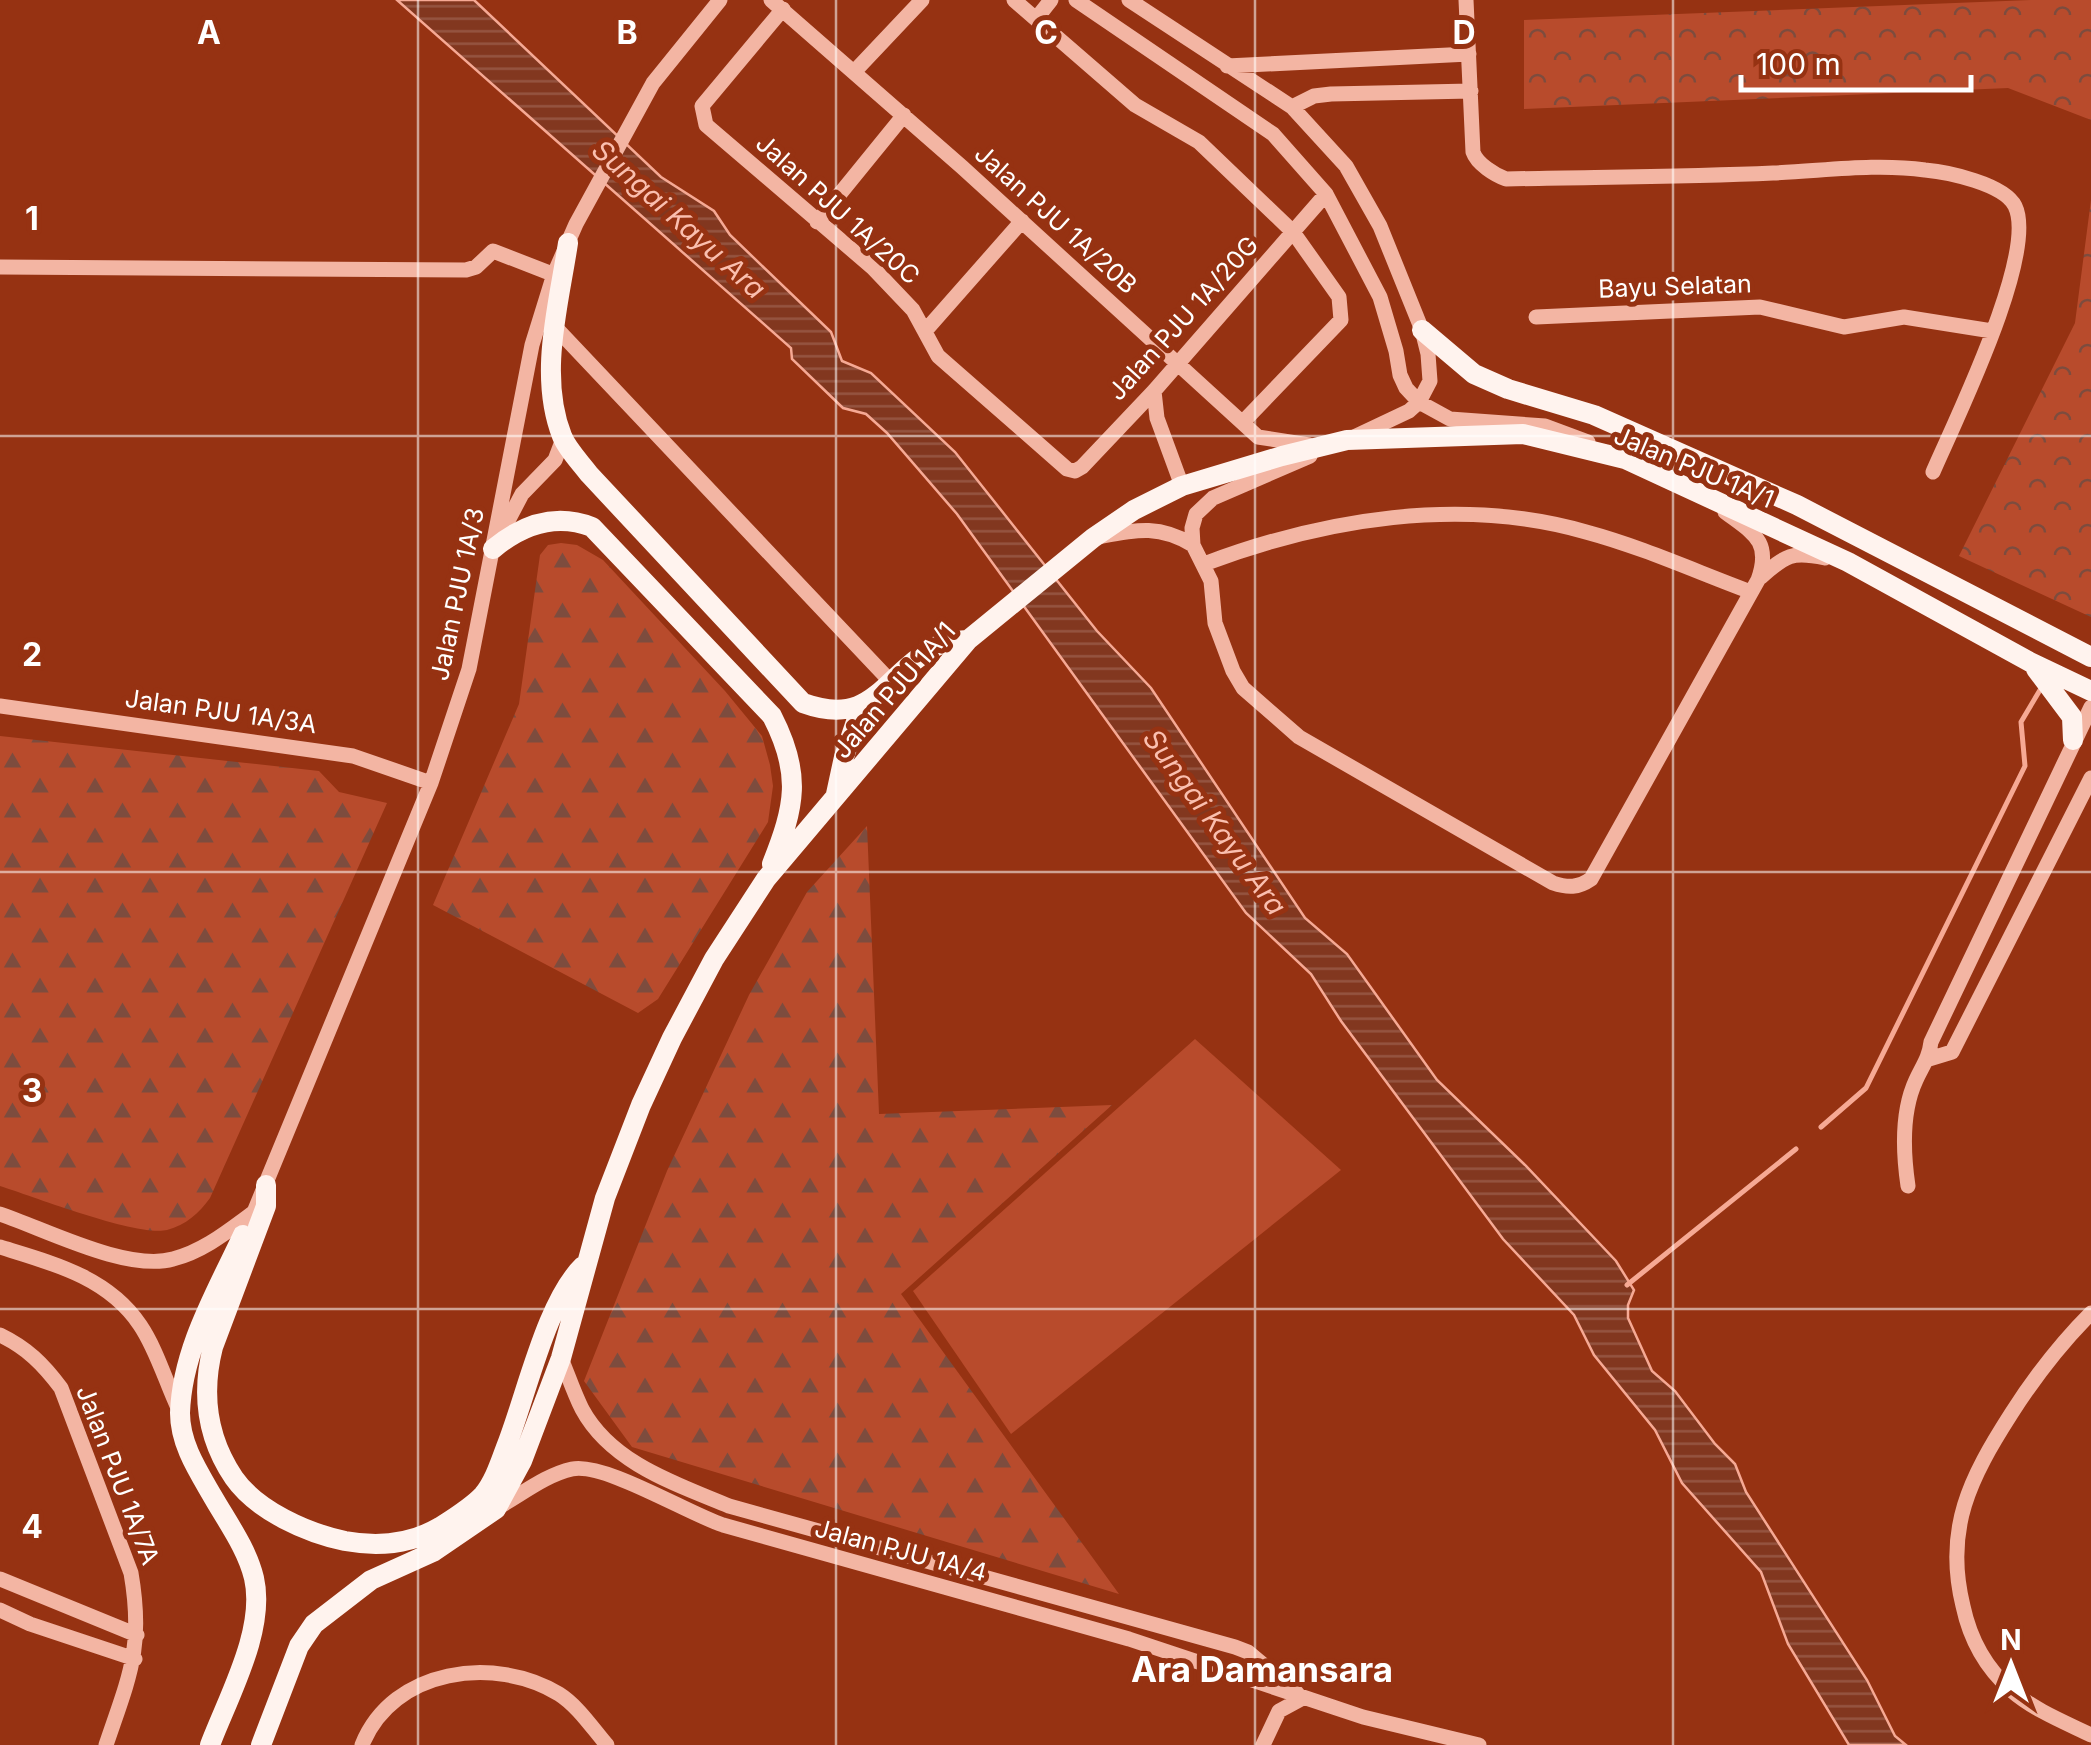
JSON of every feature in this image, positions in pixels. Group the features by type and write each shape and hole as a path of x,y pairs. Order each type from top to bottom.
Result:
{"main road":[{"path":"572,233 559,276 551,385 563,439 589,474 803,702 826,711 862,704 929,650 971,637"},
{"name":"Jalan PJU 1A/1","path":"1422,330 1474,374 1508,389 1594,415 1797,505 2091,657"},
{"name":"Jalan PJU 1A/1","path":"262,1745 298,1646 314,1624 371,1580 433,1552 496,1509 522,1460 561,1358 621,1153 672,1038 714,959 766,879 971,637 1093,538 1134,510 1182,486 1348,440 1523,434 1624,459 1848,562 2030,662 2091,690"},
{"path":"494,549 526,526 549,521 578,522 592,528 772,716 784,739 793,802 766,879"},
{"path":"2030,662 2072,716 2073,740"},
{"path":"836,797 844,757 862,704"},
{"path":"266,1185 266,1206 213,1348 206,1400 212,1435 238,1483 259,1502 322,1536 377,1544 425,1536 483,1494 499,1466 547,1329 569,1280 588,1261"},
{"path":"210,1745 252,1636 256,1594 242,1548 191,1458 180,1414 196,1336 254,1212"}],"street":[{"path":"572,233 654,83 720,0"},
{"path":"854,72 922,0"},
{"path":"1014,0 1135,105 1199,142 1293,232 1339,297 1342,320 1243,422"},
{"path":"1036,19 1051,0"},
{"path":"1076,0 1273,134 1326,194 1380,297 1400,375 1419,402 1450,419 1546,426 1624,459"},
{"path":"1129,0 1292,107 1346,166 1380,226 1428,354 1430,381 1419,402 1408,411 1214,498 1196,514 1193,545 1214,592 1220,642 1244,688 1282,726 1553,883 1581,886 1592,879 1764,565 1764,548 1756,536 1702,496"},
{"path":"1466,0 1471,141 1475,158 1506,179 1773,174 1869,167 1927,170 1992,186 2005,193 2016,207 2015,267 1934,472"},
{"name":"Jalan PJU 1A/20B","path":"777,5 1258,436 1320,446"},
{"name":"Jalan PJU 1A/20C","path":"777,5 702,106 706,125 873,268 913,310 938,356 1074,471"},
{"path":"1227,66 1469,54"},
{"path":"1292,107 1314,96 1331,94 1471,91"},
{"path":"817,222 904,115"},
{"name":"Jalan PJU 1A/20G","path":"1074,471 1154,391 1326,194"},
{"path":"926,330 1022,222"},
{"path":"0,267 466,270 476,267 493,251 559,276"},
{"name":"Jalan PJU 1A/3","path":"254,1212 431,783 469,669 532,345 559,276"},
{"name":"Bayu Selatan","path":"1536,317 1760,307 1844,327 1904,317 1992,331"},
{"path":"556,328 892,683"},
{"path":"1154,391 1157,418 1182,486"},
{"path":"494,549 522,494 555,460 563,439"},
{"path":"1204,564 1342,524 1476,514 1584,531 1755,586"},
{"path":"1093,538 1136,530 1164,530 1193,545"},
{"path":"1755,586 1786,556 1800,553 1848,562"},
{"name":"Jalan PJU 1A/3A","path":"0,706 353,756 431,783"},
{"path":"1908,1186 1905,1142 1916,1080 1929,1060 1931,1042 2091,707"},
{"path":"1929,1060 1952,1052 2091,778"},
{"path":"0,1214 108,1253 168,1261 216,1240 254,1212"},
{"path":"0,1247 87,1278 127,1307 143,1328 180,1414"},
{"path":"2091,1314 2047,1362 1982,1460 1962,1506 1956,1555 1966,1622 1985,1662 2023,1699 2091,1735"},
{"name":"Jalan PJU 1A/7A","path":"0,1336 20,1344 43,1364 61,1388 132,1574 135,1659 106,1745"},
{"name":"Jalan PJU 1A/4","path":"561,1358 582,1409 600,1436 615,1450 672,1482 729,1506 1235,1646 1248,1652 1304,1698"},
{"name":"Jalan PJU 1A/4","path":"496,1509 552,1476 597,1469 723,1525 1129,1639 1363,1717 1479,1745"},
{"path":"667,1501 672,1482"},
{"path":"0,1579 137,1635"},
{"path":"0,1610 135,1659"},
{"path":"362,1745 391,1704 426,1681 468,1671 528,1678 564,1697 607,1745"},
{"path":"1264,1686 1274,1718"},
{"path":"1264,1745 1274,1718 1286,1706 1304,1698"}],"green space":[{"path":"2091,0 2091,120 2008,88 1524,109 1524,20"},
{"path":"2091,200 2091,617 1959,556 2075,323"},
{"path":"548,545 577,545 603,560 762,736 770,765 773,786 768,822 658,999 638,1013 433,905 519,704 540,555"},
{"path":"0,736 319,771 339,792 387,803 210,1198 192,1218 174,1228 133,1228 0,1186"},
{"path":"867,826 879,1114 1112,1105 901,1294 1119,1594 632,1447 584,1381 667,1171 749,995 807,892"},
{"path":"1195,1039 1341,1170 1011,1434 913,1291"}],"water":[{"name":"Sungai Kayu Ara","path":"397,0 474,0 661,177 714,211 730,235 831,332 842,361 871,373 955,452 1097,631 1151,688 1305,918 1347,954 1437,1080 1616,1261 1634,1290 1628,1318 1652,1371 1675,1391 1735,1464 1746,1492 1867,1680 1895,1736 1906,1745 1849,1745 1788,1644 1761,1572 1682,1483 1655,1430 1594,1355 1574,1315 1503,1239 1341,1021 1311,974 1246,913 957,514 887,433 866,414 843,408 792,359 791,348"}],"waterway":[{"path":"1821,1127 1866,1088 2025,766 2021,722 2040,690"},
{"path":"1627,1285 1796,1149"}],"district":[{"name":"Ara Damansara","path":"1262,1670"}]}
